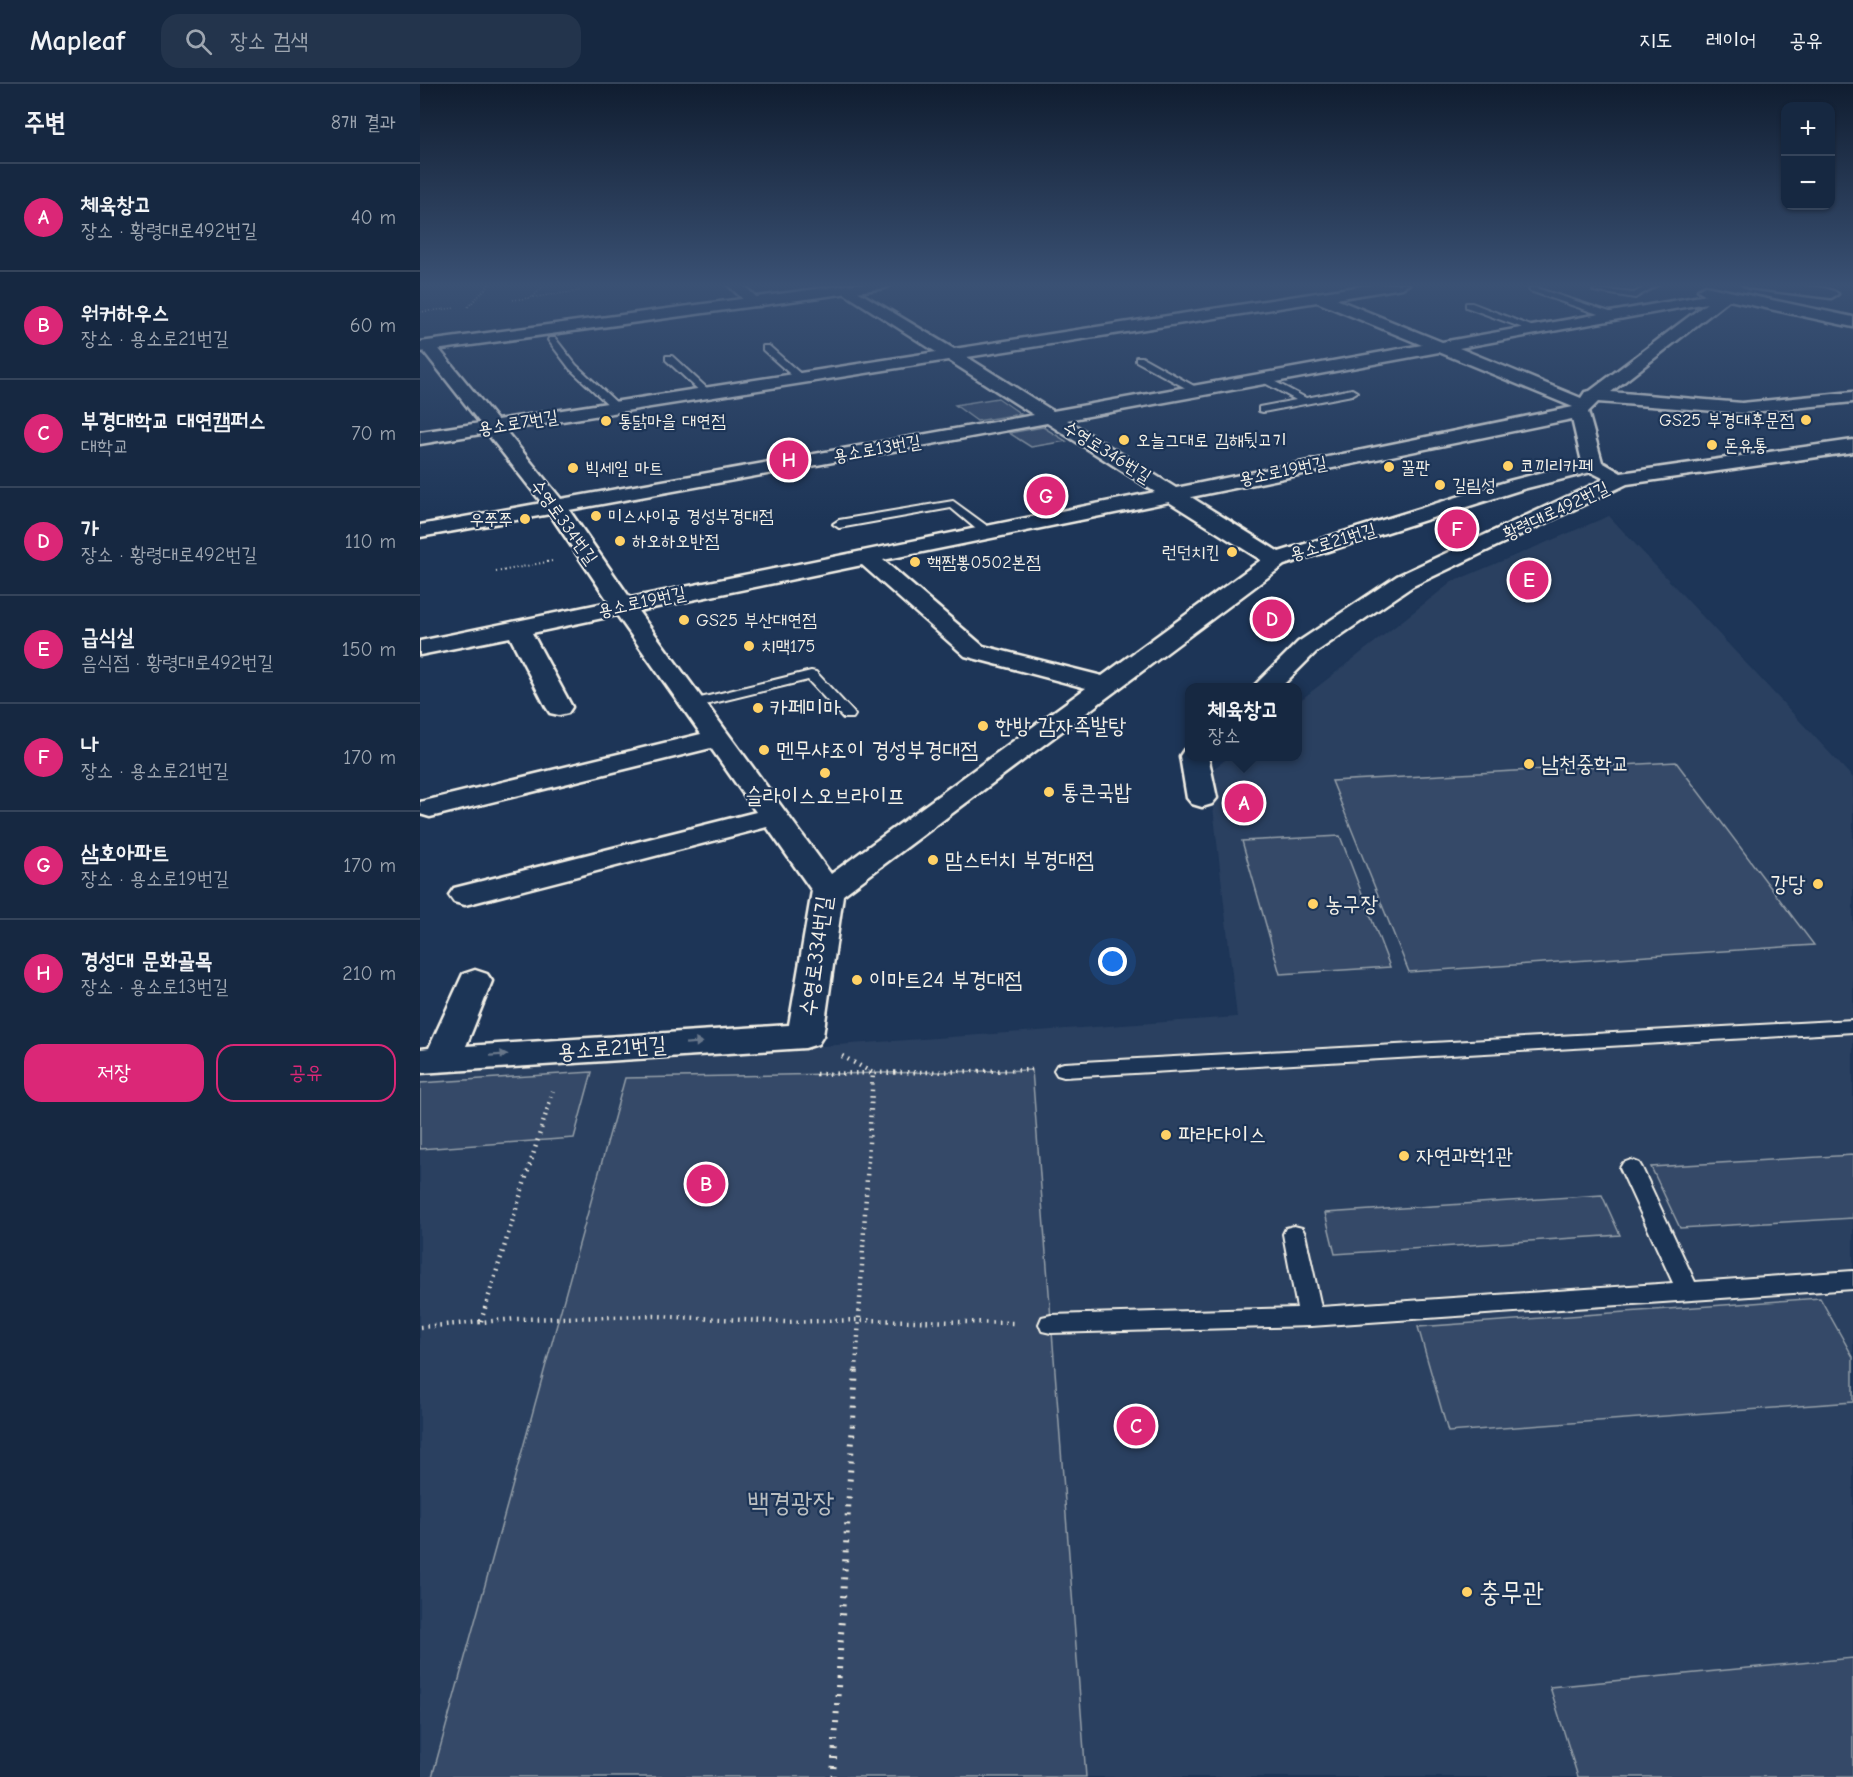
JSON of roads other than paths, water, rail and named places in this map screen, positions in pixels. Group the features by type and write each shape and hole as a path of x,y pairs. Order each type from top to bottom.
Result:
{"street":[{"name":"수영로334번길","path":"439,363 556,507 623,606 828,891 805,1036"},
{"name":"용소로7번길","path":"420,438 896,363"},
{"name":"수영로346번길","path":"967,363 1276,560"},
{"name":"용소로13번길","path":"420,531 1352,363"},
{"path":"1481,363 1584,404 1742,408 1853,397"},
{"path":"1584,404 1638,363"},
{"path":"1584,404 1593,465 1622,479"},
{"name":"용소로19번길","path":"420,648 1172,493 1584,404"},
{"name":"황령대로492번길","path":"1269,683 1307,647 1405,581 1622,479 1853,446"},
{"name":"용소로21번길","path":"828,891 1276,560 1516,485 1593,465"},
{"path":"865,556 975,651 1106,686"},
{"path":"517,628 559,707"},
{"path":"429,807 718,738"},
{"path":"1195,761 1202,798"},
{"path":"465,895 774,816"},
{"path":"432,1060 475,981"},
{"name":"용소로21번길","path":"432,1060 805,1036"}],"lane":[{"path":"569,363 616,407"},
{"path":"674,363 707,393"},
{"path":"783,363 800,378"},
{"path":"1146,363 1198,391"},
{"path":"1264,379 1305,401"},
{"path":"1263,409 1352,392"},
{"path":"839,524 953,504 986,531"},
{"path":"693,704 811,675 848,715"},
{"path":"1064,1070 1853,1026"},
{"path":"1631,1168 1689,1291"},
{"path":"1294,1234 1311,1317"},
{"path":"1050,1324 1311,1317 1853,1280"}],"place":[{"name":"GS25 부경대후문점","path":"1806,420"},
{"name":"통닭마을 대연점","path":"606,421"},
{"name":"오늘그대로 김해뒷고기","path":"1124,440"},
{"name":"돈유통","path":"1712,445"},
{"name":"경성대 문화골목","path":"789,460"},
{"name":"코끼리카페","path":"1508,466"},
{"name":"꿀판","path":"1389,467"},
{"name":"빅세일 마트","path":"573,468"},
{"name":"길림성","path":"1440,485"},
{"name":"삼호아파트","path":"1046,496"},
{"name":"미스사이공 경성부경대점","path":"596,516"},
{"name":"우쭈쭈","path":"525,519"},
{"name":"나","path":"1457,529"},
{"name":"하오하오반점","path":"620,541"},
{"name":"런던치킨","path":"1232,552"},
{"name":"핵짬뽕0502본점","path":"915,562"},
{"name":"급식실","path":"1529,580"},
{"name":"가","path":"1272,619"},
{"name":"GS25 부산대연점","path":"684,620"},
{"name":"치맥175","path":"749,646"},
{"name":"카페미마","path":"758,708"},
{"name":"한방 감자족발탕","path":"983,726"},
{"name":"멘무샤조이 경성부경대점","path":"764,750"},
{"name":"남천중학교","path":"1529,764"},
{"name":"슬라이스오브라이프","path":"825,773"},
{"name":"통큰국밥","path":"1049,792"},
{"name":"체육창고","path":"1244,803"},
{"name":"맘스터치 부경대점","path":"933,860"},
{"name":"강당","path":"1818,884"},
{"name":"농구장","path":"1313,904"},
{"name":"이마트24 부경대점","path":"857,980"},
{"name":"파라다이스","path":"1166,1135"},
{"name":"자연과학1관","path":"1404,1156"},
{"name":"워커하우스","path":"706,1184"},
{"name":"부경대학교 대연캠퍼스","path":"1136,1426"},
{"name":"충무관","path":"1467,1592"}],"park label":[{"name":"백경광장","path":"791,1502"}]}
